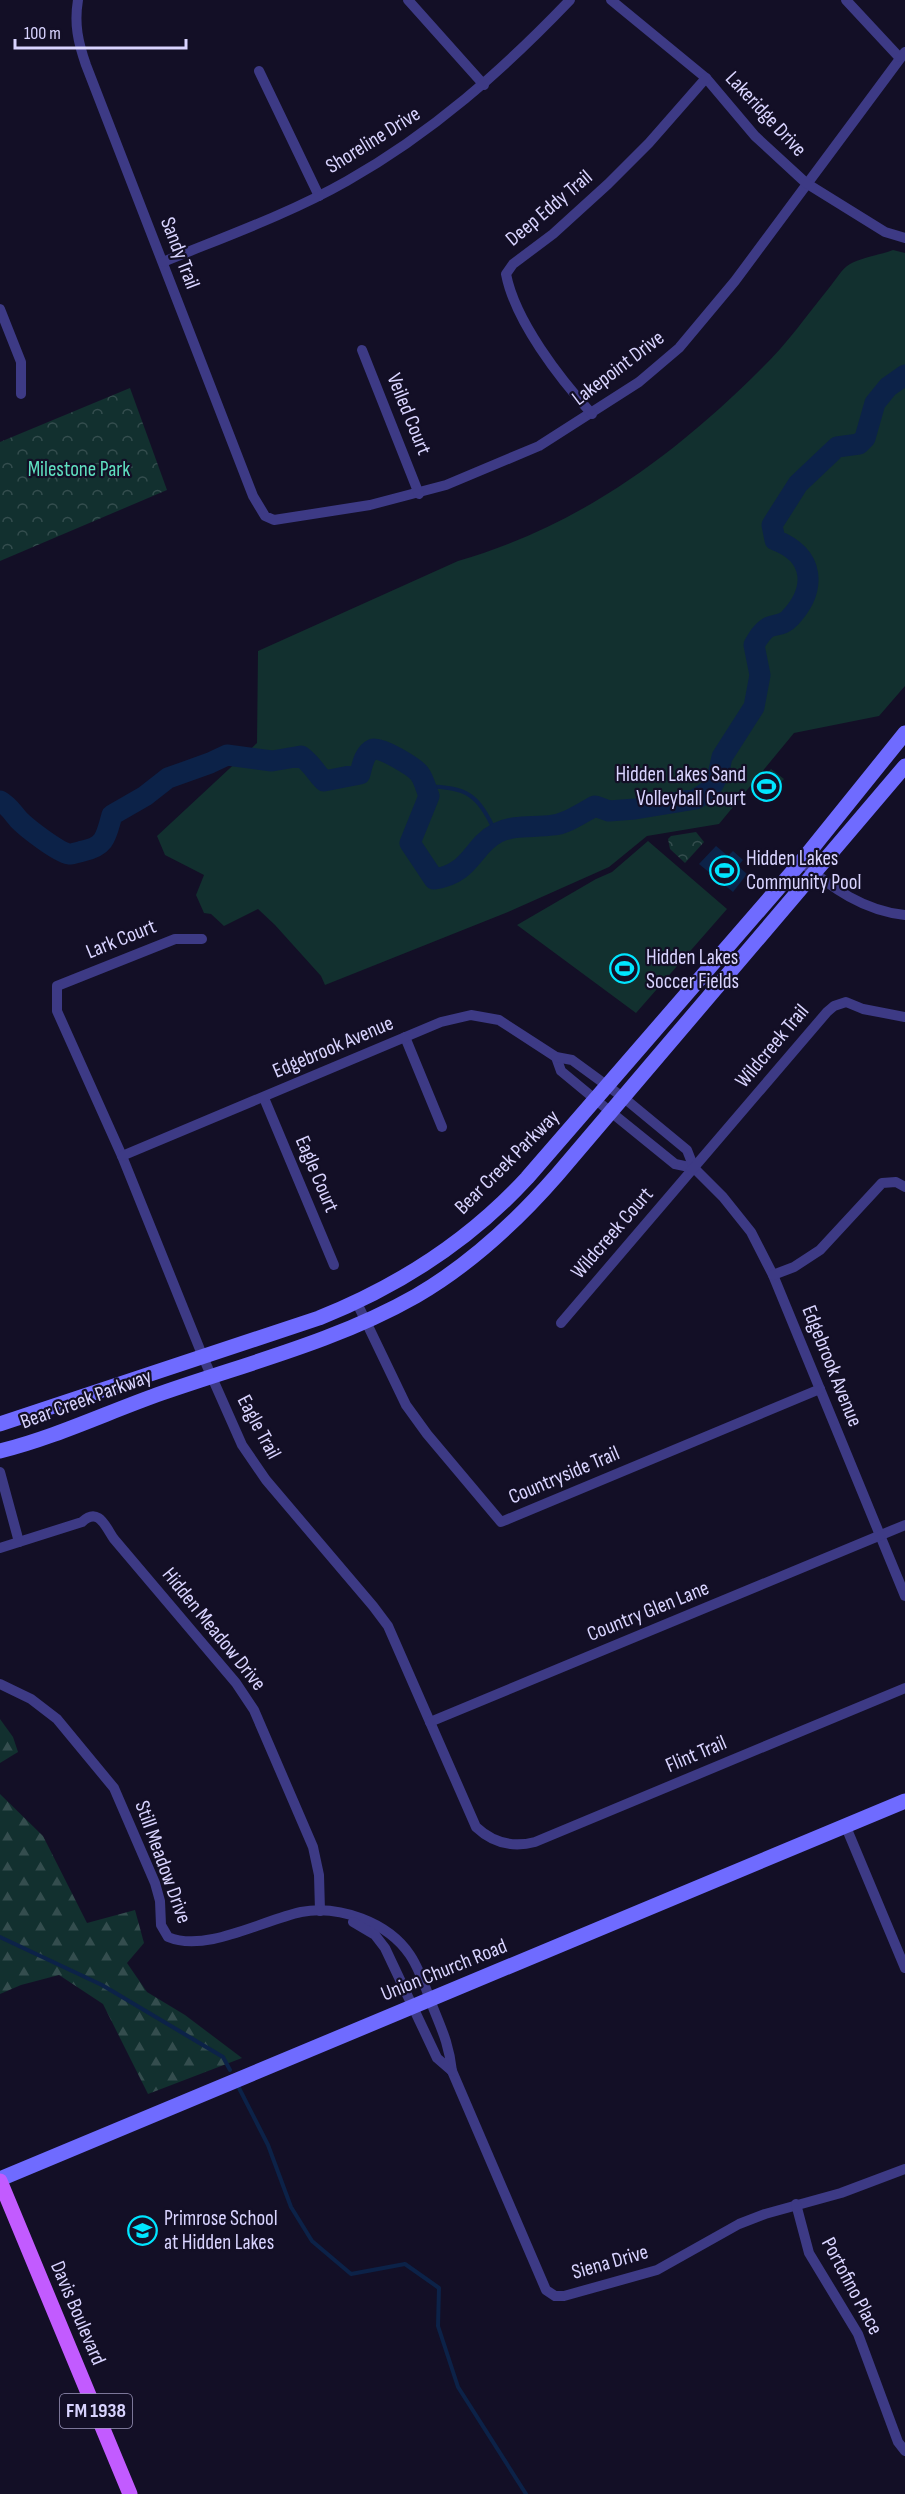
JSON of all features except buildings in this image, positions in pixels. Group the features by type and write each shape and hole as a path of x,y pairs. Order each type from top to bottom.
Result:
{"main road":[{"name":"Bear Creek Parkway","path":"0,1424 279,1332 357,1303 401,1281 434,1260 501,1205 596,1100 801,862 905,733"},
{"name":"Bear Creek Parkway","path":"0,1451 46,1438 213,1376 312,1344 365,1322 417,1296 488,1245 528,1208 624,1098 905,766"},
{"name":"Union Church Road","path":"0,2180 905,1801"},
{"name":"Davis Boulevard","path":"0,2180 130,2494"}],"street":[{"name":"Sandy Trail","path":"78,0 77,41 253,496 265,516"},
{"path":"408,0 484,85"},
{"name":"Shoreline Drive","path":"163,262 319,196 401,148 484,85 570,0"},
{"name":"Lakeridge Drive","path":"611,0 706,78 755,136 806,183 885,232 905,238"},
{"path":"846,0 902,55"},
{"name":"Lakepoint Drive","path":"265,516 274,520 286,520 360,507 419,494 489,469 539,446 639,382 678,348 735,281 902,55"},
{"path":"260,71 319,196"},
{"name":"Deep Eddy Trail","path":"591,414 562,382 534,338 509,288 506,274 513,264 553,234 608,184 649,143 706,78"},
{"path":"0,309 21,363 21,394"},
{"name":"Veiled Court","path":"362,350 419,494"},
{"path":"801,862 837,890 862,903 890,913 905,915"},
{"name":"Lark Court","path":"57,986 174,939 202,939"},
{"name":"Eagle Trail","path":"57,986 57,1011 122,1156 203,1357 237,1434 252,1463 388,1626 471,1821 481,1832 500,1843"},
{"name":"Wildcreek Trail","path":"694,1168 834,1006 846,1002 863,1009 905,1017"},
{"name":"Edgebrook Avenue","path":"122,1156 441,1022 471,1015 499,1020 556,1057 572,1059 687,1150 694,1168 723,1197 759,1245 905,1596"},
{"path":"405,1037 442,1128"},
{"name":"Edgebrook Avenue","path":"556,1057 561,1071 675,1164 694,1168"},
{"name":"Eagle Court","path":"264,1098 334,1265"},
{"name":"Wildcreek Court","path":"561,1323 694,1168"},
{"path":"773,1275 794,1267 820,1250 882,1183 896,1182 905,1187"},
{"name":"Countryside Trail","path":"357,1303 400,1395 411,1413 501,1522 820,1389"},
{"path":"0,1472 19,1542"},
{"name":"Hidden Meadow Drive","path":"1,1545 19,1542 82,1522 89,1517 100,1518 114,1539 236,1683 262,1724 313,1847 319,1875 320,1911"},
{"name":"Country Glen Lane","path":"430,1722 905,1525"},
{"name":"Still Meadow Drive","path":"0,1684 49,1712 65,1727 114,1788 155,1883 160,1901 161,1925 168,1937 184,1941 220,1937 298,1912 335,1912 370,1922 404,1947 416,1966 430,1999"},
{"name":"Flint Trail","path":"500,1843 518,1845 535,1842 905,1688"},
{"path":"846,1827 905,1968"},
{"name":"Still Meadow Drive","path":"335,1912 361,1925 380,1941 413,2006"},
{"name":"Siena Drive","path":"430,1999 450,2048 452,2071 546,2290 551,2294 564,2296 657,2270 739,2224 796,2204 841,2193 905,2169"},
{"name":"Siena Drive","path":"413,2006 437,2058 452,2071"},
{"name":"Portofino Place","path":"796,2204 809,2253 858,2334 898,2442 905,2451"}],"green space":[{"path":"893,250 905,253 905,686 879,716 794,733 719,824 647,836 609,867 508,912 325,985 321,976 258,909 224,926 211,914 204,913 196,895 204,875 165,855 157,836 257,743 258,651 458,561 544,528 584,508 659,459 729,400 771,359 847,266"},
{"name":"Milestone Park","path":"130,388 167,490 0,561 0,442"},
{"name":"Hidden Lakes Sand Volleyball Court","path":"771,769 784,779 764,802 751,792"},
{"path":"696,832 704,842 685,863 670,849 668,839 671,836"},
{"name":"Hidden Lakes Soccer Fields","path":"648,841 727,909 636,1013 517,925 612,872"},
{"path":"0,1719 13,1737 18,1752 0,1763"},
{"path":"0,1794 43,1836 87,1923 135,1910 144,1943 127,1963 147,1992 185,2015 242,2058 148,2094 103,2004 59,1975 21,1985 0,1994"}],"water":[{"name":"Hidden Lakes Community Pool","path":"716,846 728,856 733,851 743,860 738,866 747,874 733,892 699,864"}],"waterway":[{"path":"0,801 36,834 58,849 71,854 91,849 101,843 112,815 145,796 168,778 227,755 272,761 301,756 324,781 360,774 367,753 377,749 411,766 424,781 429,796 410,843 434,879 456,872 482,845 504,830 558,824 595,806 609,811 696,799 710,790 718,775 722,757 754,707 760,675 754,645 769,627 788,620 805,596 808,574 804,564 798,554 775,540 772,525 798,484 837,447 859,444 865,438 875,403 888,387 905,375"},
{"path":"425,786 452,789 469,795 483,809 496,833"},
{"path":"0,1937 102,1985 223,2057 230,2070"},
{"path":"239,2088 268,2145 291,2207 312,2241 351,2274 405,2264 439,2288 438,2326 458,2387 526,2494"}],"place":[{"name":"Hidden Lakes Sand Volleyball Court","path":"767,786"},
{"name":"Hidden Lakes Community Pool","path":"725,870"},
{"name":"Hidden Lakes Soccer Fields","path":"625,969"},
{"name":"Primrose School at Hidden Lakes","path":"143,2230"}]}
